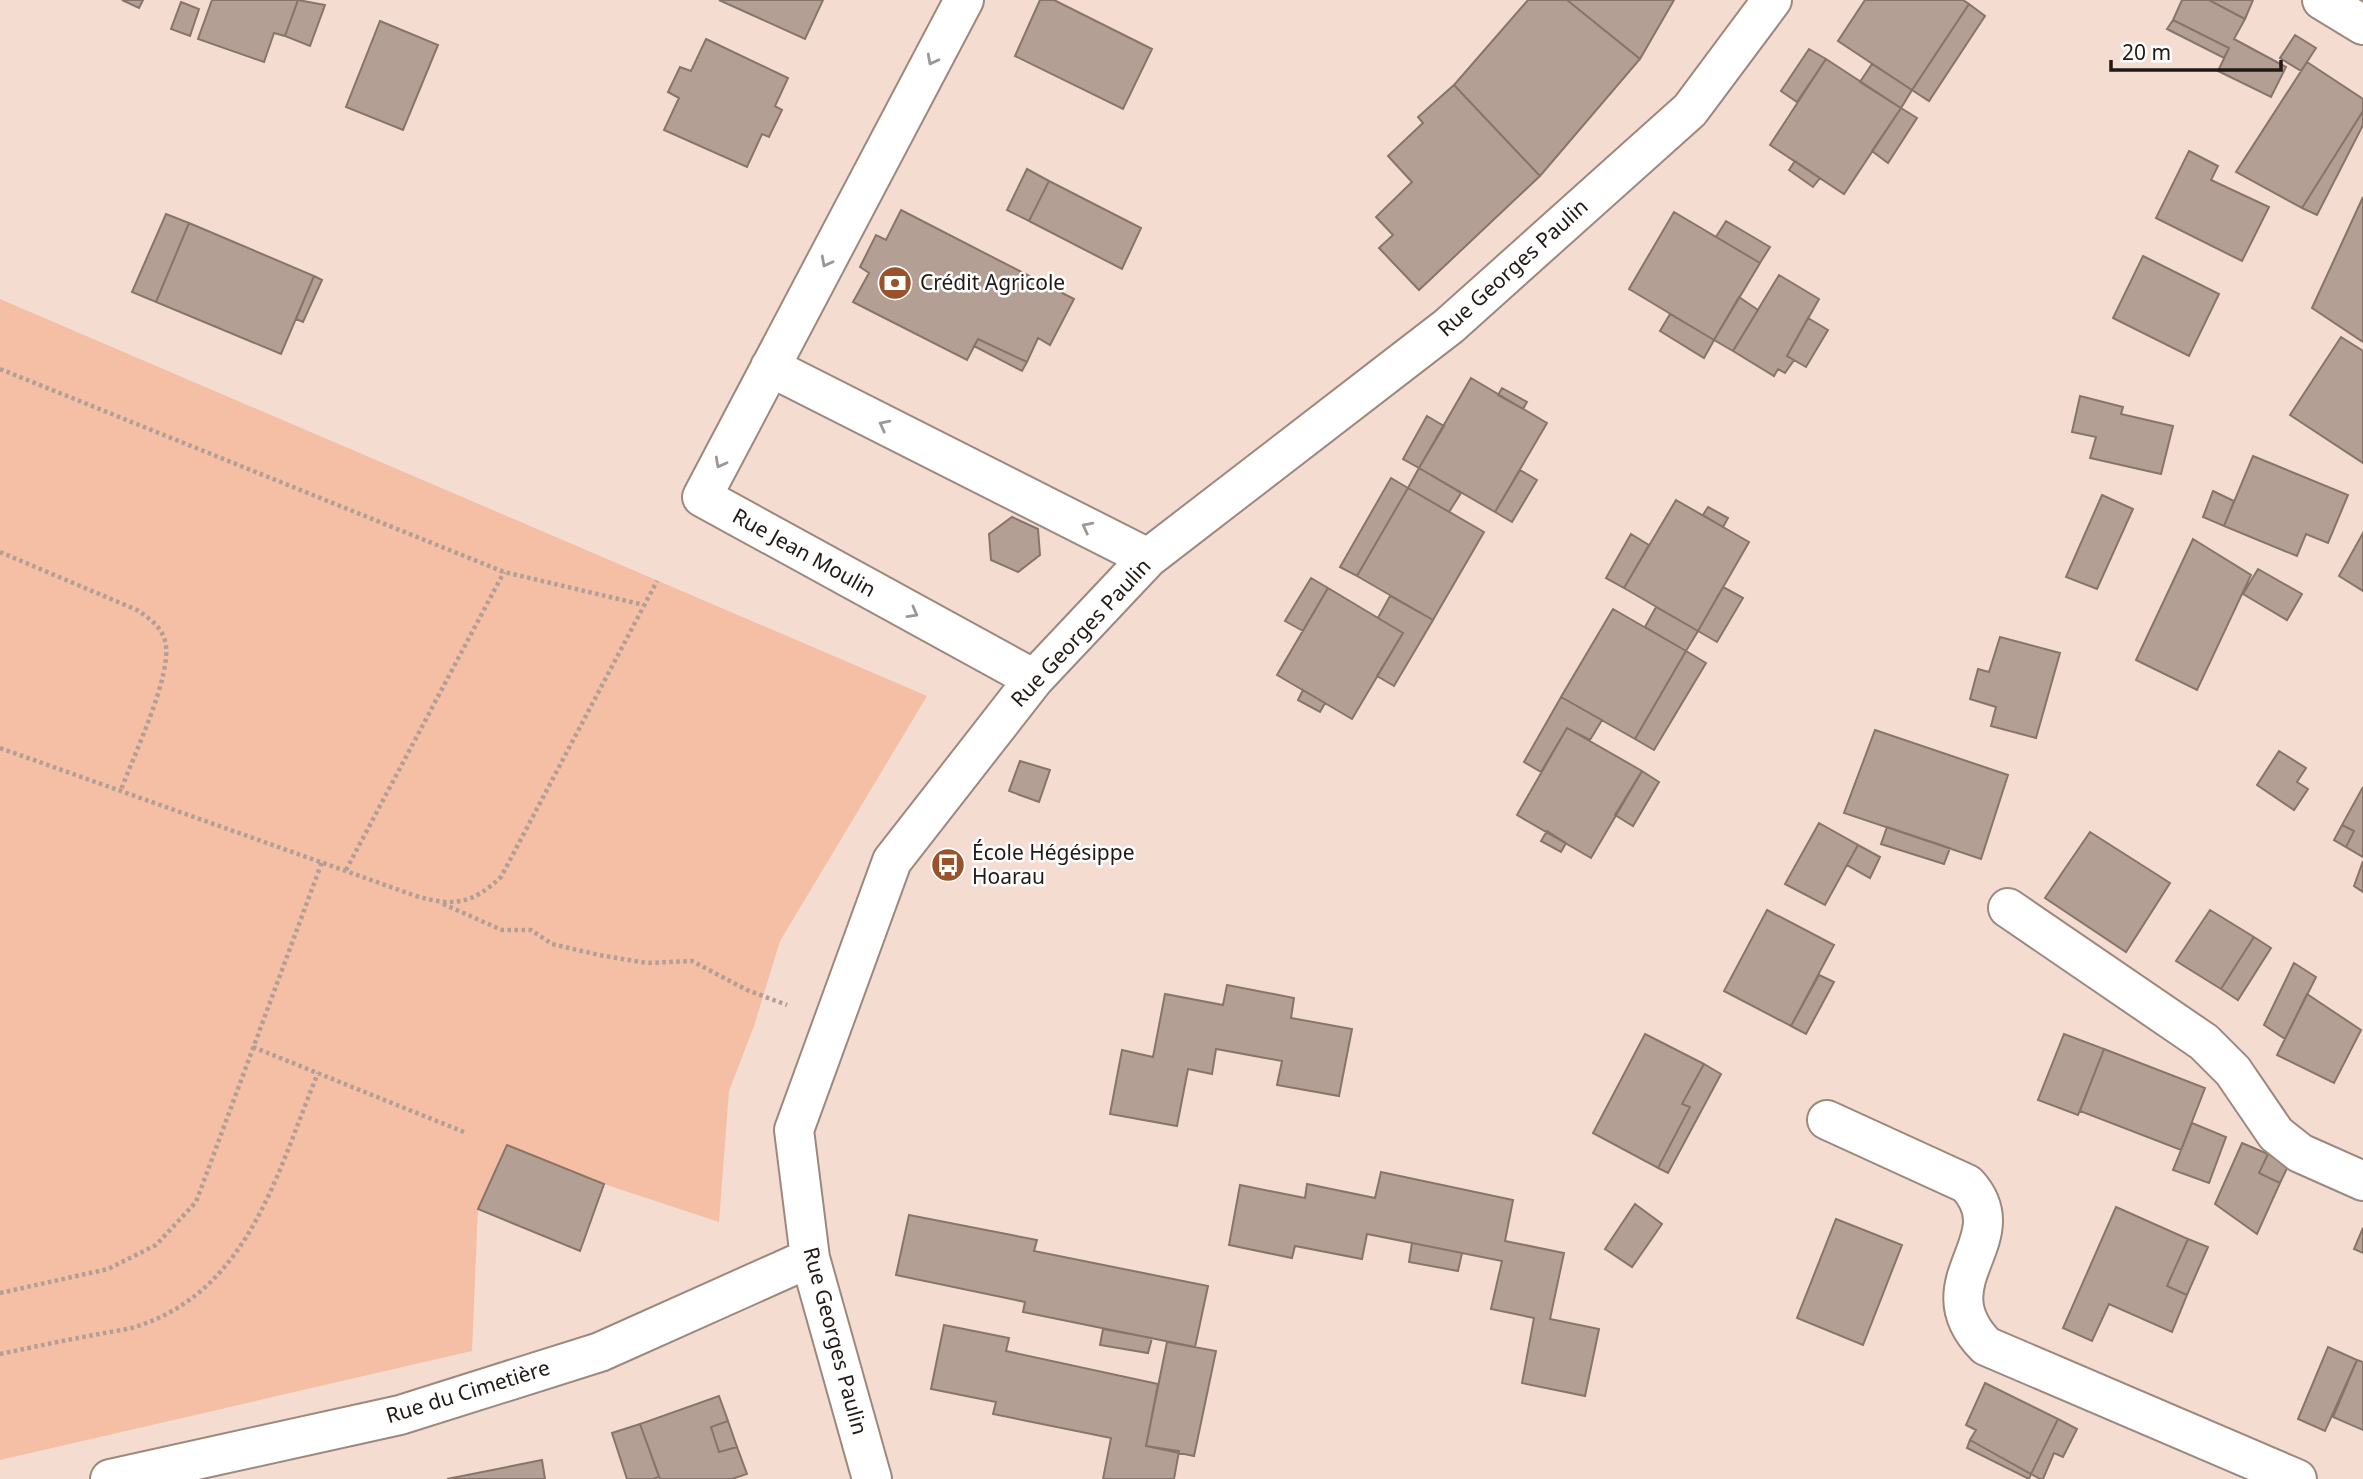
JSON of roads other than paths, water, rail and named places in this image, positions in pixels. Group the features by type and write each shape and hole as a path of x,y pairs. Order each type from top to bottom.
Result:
{"street":[{"name":"Rue Jean Moulin","path":"964,0 702,497 1034,679"},
{"name":"Rue Georges Paulin","path":"872,1479 810,1258 794,1130 892,861 1034,679 1148,558 1460,317 1690,110 1772,0"},
{"path":"2322,0 2363,25"},
{"path":"771,367 1148,558"},
{"path":"2008,908 2203,1042 2233,1071 2276,1134 2300,1153 2363,1181"},
{"path":"1827,1120 1967,1184 1977,1194 1985,1219 1962,1296 1972,1332 1986,1346 2297,1479"},
{"name":"Rue du Cimetière","path":"110,1479 400,1415 587,1357 810,1258"}],"place":[{"name":"Crédit Agricole","path":"895,283"},
{"name":"École Hégésippe Hoarau","path":"948,865"}]}
